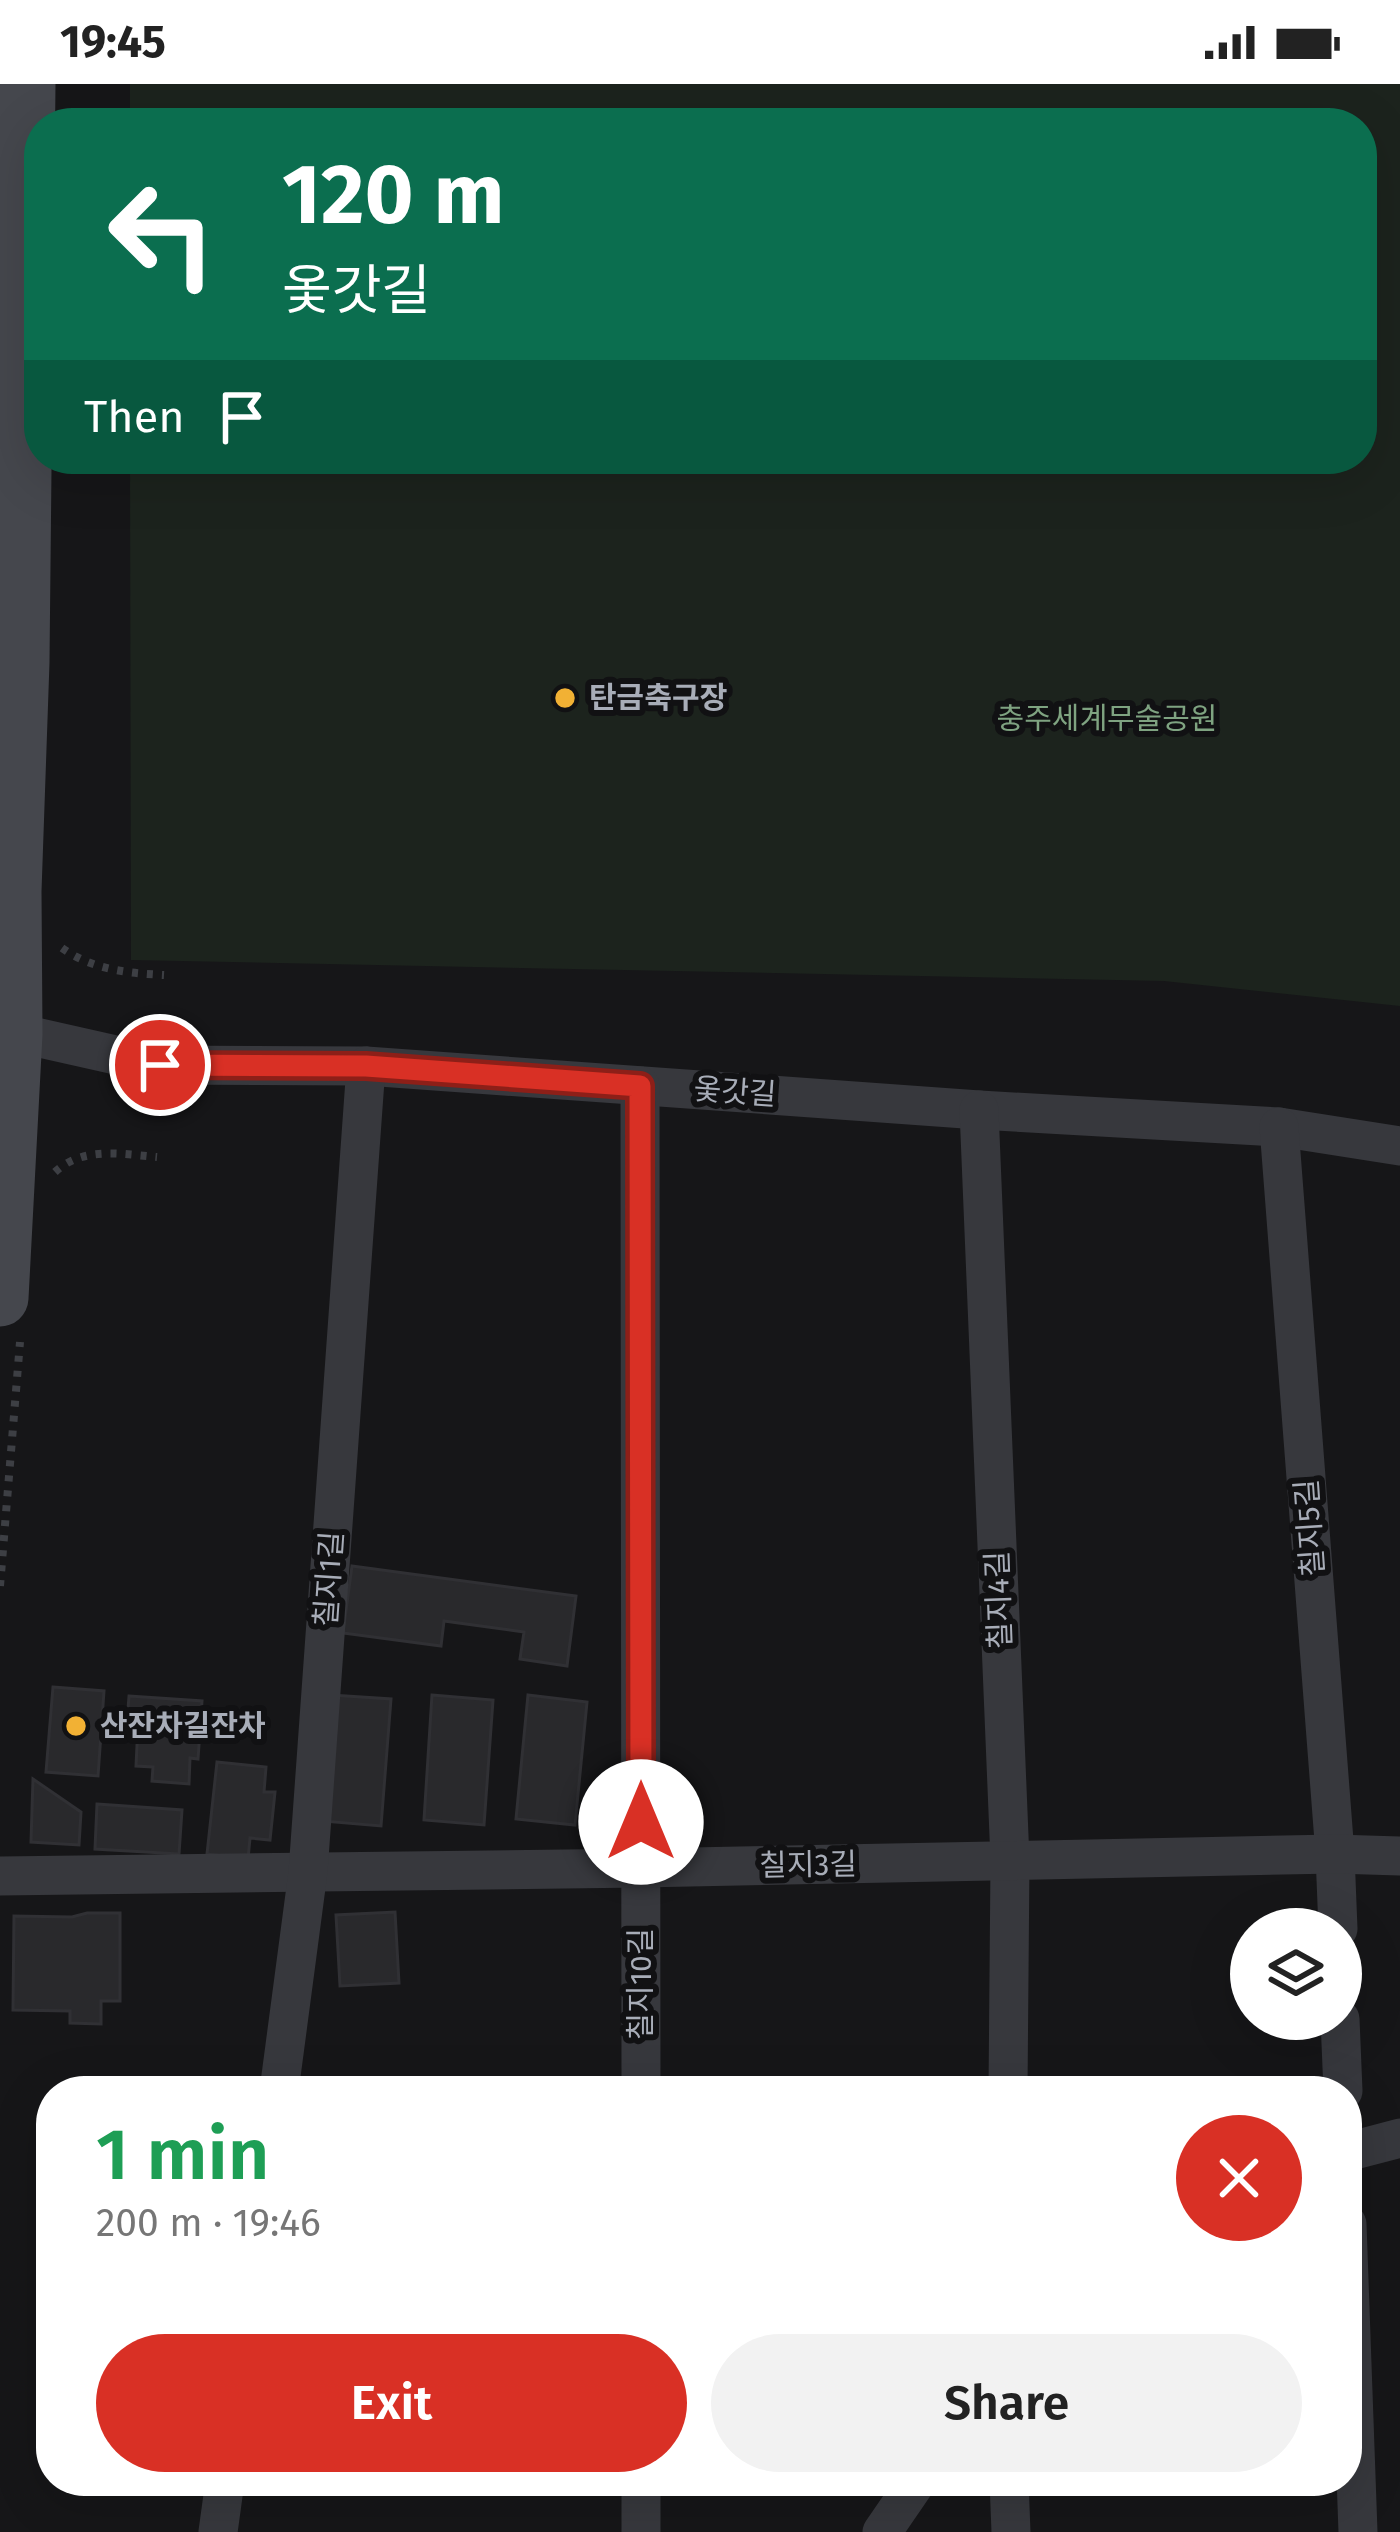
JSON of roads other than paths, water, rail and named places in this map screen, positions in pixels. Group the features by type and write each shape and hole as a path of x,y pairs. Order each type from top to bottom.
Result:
{"main road":[{"path":"0,1298 21,662 24,373"}],"street":[{"name":"옻갓길","path":"7,1031 160,1065 366,1066 1279,1127 1400,1146"},
{"name":"칠지1길","path":"280,2076 308,1872 366,1066"},
{"name":"칠지10길","path":"640,1086 641,2076"},
{"name":"칠지4길","path":"979,1110 1010,1860 1008,2076"},
{"name":"칠지5길","path":"1279,1127 1337,1908"},
{"name":"칠지3길","path":"0,1876 1400,1856"},
{"path":"1341,2040 1342,2076"},
{"path":"1362,2148 1400,2138"},
{"path":"218,2532 223,2496"},
{"path":"641,2496 641,2532"},
{"path":"883,2532 906,2496"},
{"path":"1011,2496 1012,2532"},
{"path":"1357,2496 1358,2532"}],"place":[{"name":"탄금축구장","path":"565,698"},
{"name":"산잔차길잔차","path":"76,1726"}],"park label":[{"name":"충주세계무술공원","path":"1107,719"}]}
